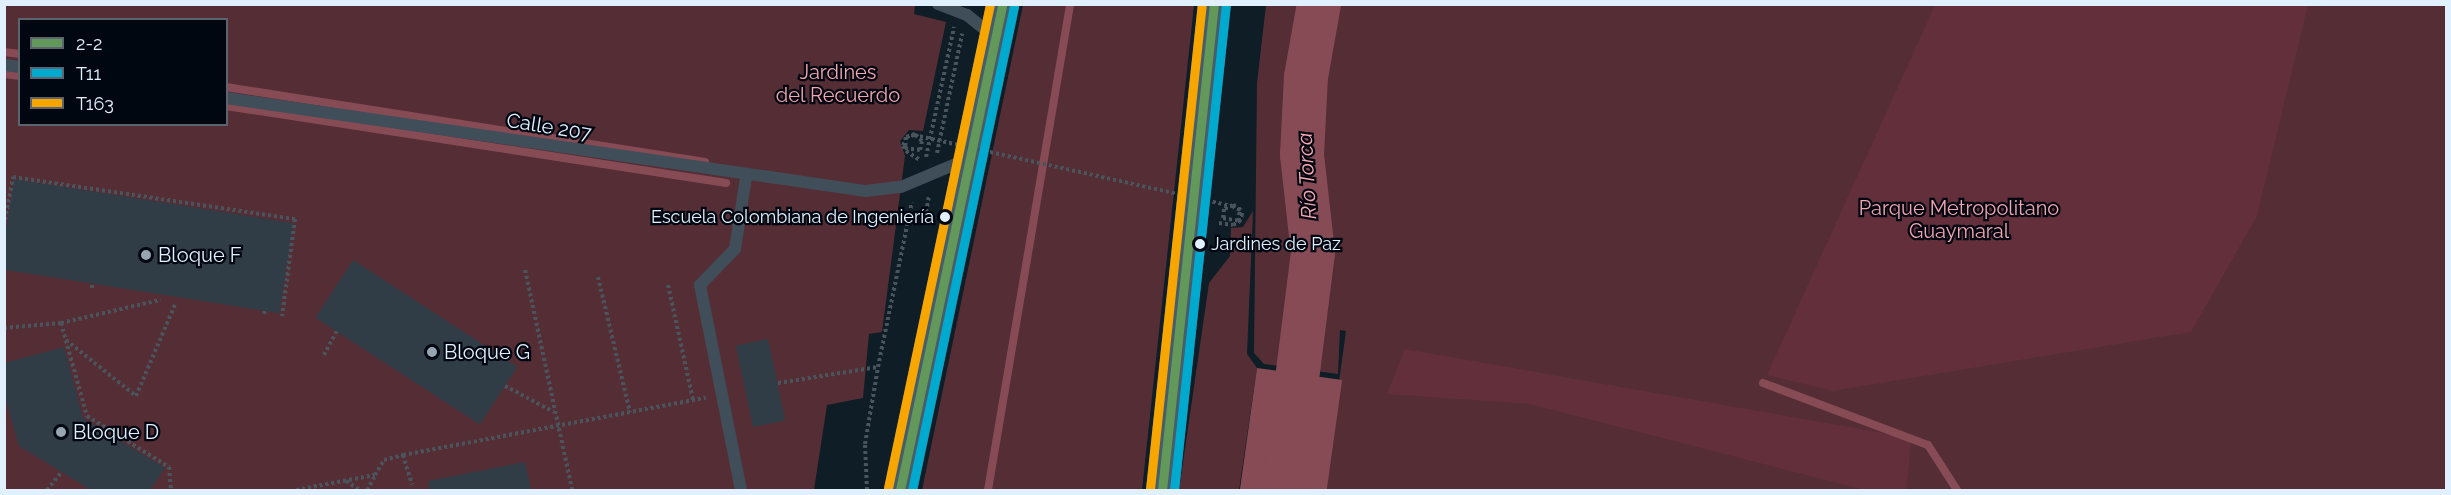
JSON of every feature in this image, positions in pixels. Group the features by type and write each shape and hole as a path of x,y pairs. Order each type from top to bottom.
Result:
{"highway":[{"path":"900,490 1002,4"},
{"path":"1162,490 1214,4"}],"lane":[{"path":"938,4 958,12 995,38"},
{"name":"Calle 207","path":"228,98 746,177 866,191 920,180 972,155"},
{"path":"741,490 720,395 700,285 735,249 746,177"}],"path":[{"path":"867,490 865,444 905,221 920,180 958,12"},
{"path":"912,154 904,149 903,143 906,136 915,134 918,135 920,138 922,141 922,147 909,152 905,140 914,135 926,138 994,153 1096,175 1107,178 1164,190 1221,203 1232,206 1238,208 1238,221 1227,223 1224,209 1229,205 1233,205 1236,206 1241,210 1242,216 1239,222 1230,225"},
{"path":"4,226 13,177 295,219 282,316"},
{"path":"525,270 572,490"},
{"path":"598,277 630,412"},
{"path":"92,288 93,282"},
{"path":"668,285 693,400"},
{"path":"4,328 61,323 160,300"},
{"path":"65,339 136,396 176,302"},
{"path":"264,314 266,308"},
{"path":"61,323 87,416 169,467 171,490"},
{"path":"324,355 337,331"},
{"path":"778,383 878,367"},
{"path":"505,386 554,412"},
{"path":"367,490 384,460 720,395"},
{"path":"403,455 412,485"},
{"path":"47,490 61,473"},
{"path":"296,490 375,475"},
{"path":"345,481 360,490"}],"green space":[{"name":"Jardines del Recuerdo","path":"4,5 915,5 914,14 946,22 923,131 909,130 900,141 905,156 882,332 869,334 863,398 827,405 814,490 5,490"},
{"path":"1023,5 1194,5 1142,490 922,490"},
{"name":"Parque Metropolitano Guaymaral","path":"1266,5 2446,5 2446,490 1324,490 1346,331 1340,330 1338,374 1264,364 1254,353 1257,83"},
{"path":"1935,5 2308,5 2257,216 2191,332 1833,391 1767,375"},
{"path":"1253,211 1247,354 1257,368 1239,490 1179,490 1209,283 1230,256 1231,228 1243,227"},
{"path":"1405,349 1912,438 1906,490 1865,490 1530,404 1387,394"}],"shaded area":[{"path":"1257,368 1342,380 1327,490 1240,490"}],"building":[{"name":"Bloque F","path":"14,179 294,223 279,313 4,270 4,242"},
{"name":"Bloque G","path":"353,260 517,367 480,425 315,318"},
{"path":"768,339 785,420 753,427 736,346"},
{"name":"Bloque D","path":"64,347 83,418 165,468 150,490 91,490 19,446 4,394 4,363"},
{"path":"525,462 531,490 429,490 428,481"}],"waterway":[{"path":"988,490 1070,4"},
{"name":"Río Torca","path":"1283,490 1313,253 1302,155 1306,77 1319,4"},
{"path":"4,52 18,54"},
{"path":"4,74 18,76"},
{"path":"228,87 705,162"},
{"path":"228,106 726,183"},
{"path":"1763,383 1928,445 1957,490"}],"transit line":[{"name":"T163","path":"888,488 990,4"},
{"name":"2-2","path":"900,490 1002,4"},
{"name":"T163","path":"1150,489 1202,4"},
{"name":"2-2","path":"1162,490 1214,4"},
{"name":"T11","path":"1174,490 1226,5"},
{"name":"T11","path":"912,490 1014,6"}],"place":[{"name":"Escuela Colombiana de Ingeniería","path":"945,217"},
{"name":"Jardines de Paz","path":"1200,244"},
{"name":"Bloque F","path":"146,255"},
{"name":"Bloque G","path":"432,352"},
{"name":"Bloque D","path":"61,432"}]}
